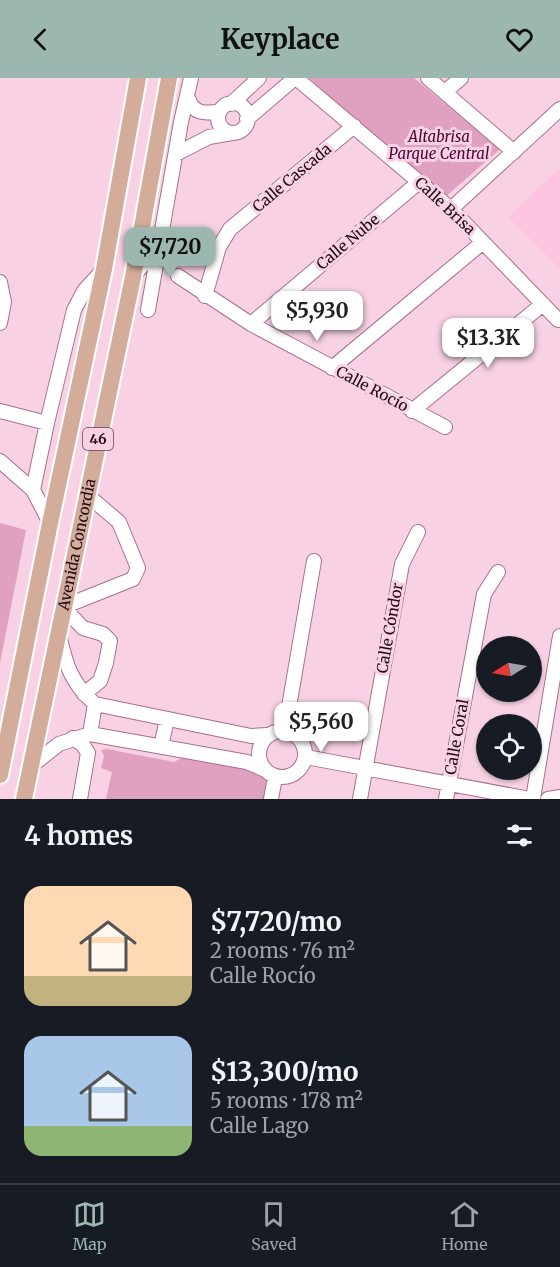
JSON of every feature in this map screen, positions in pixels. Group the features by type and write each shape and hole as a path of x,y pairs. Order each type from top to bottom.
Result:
{"main road":[{"name":"Avenida Concordia","path":"0,775 104,269 138,78"},
{"name":"Avenida Concordia","path":"24,799 133,277 169,78"}],"street":[{"path":"148,309 191,78"},
{"path":"232,133 221,127 218,119 226,107 259,78"},
{"path":"176,154 209,137 232,133 244,127 247,119 295,78"},
{"name":"Calle Brisa","path":"295,78 451,209 558,320"},
{"path":"428,78 514,152"},
{"path":"445,92 461,78"},
{"path":"188,98 191,107 198,112 208,113 226,107 242,107 247,119"},
{"path":"451,209 560,109"},
{"name":"Calle Cascada","path":"206,296 219,247 230,229 354,126"},
{"name":"Calle Nube","path":"251,324 419,182"},
{"path":"133,277 161,241"},
{"path":"332,368 483,242"},
{"path":"33,490 46,423 74,310 84,291 104,269"},
{"name":"Calle Rocío","path":"178,276 251,324 445,427"},
{"path":"0,282 4,302 0,323"},
{"path":"412,411 543,304"},
{"path":"0,411 46,423"},
{"path":"0,461 33,490 50,523"},
{"path":"84,694 100,681 110,641 103,634 83,628 63,607 134,579 138,568 119,522 86,494"},
{"name":"Calle Cóndor","path":"360,799 402,564 418,532"},
{"path":"285,730 314,561"},
{"name":"Calle Coral","path":"446,799 484,594 498,572"},
{"path":"31,766 59,744 90,734 247,762 269,773 291,776 298,771 306,757 305,748 300,740 285,730 251,736 95,704 84,694 68,669 58,632"},
{"path":"306,757 531,799 560,636"},
{"path":"90,734 95,704"},
{"path":"161,747 166,719"},
{"path":"267,735 259,747 258,755 269,773 272,799"},
{"path":"73,738 83,745 88,753 80,799"},
{"path":"548,799 560,797"}],"shaded area":[{"path":"560,168 560,269 508,217"}],"green space":[{"name":"Altabrisa Parque Central","path":"309,78 414,78 500,149 443,199"},
{"path":"0,523 26,530 0,663"},
{"path":"107,749 174,762 193,757 248,768 261,773 266,778 268,788 266,799 106,799 112,772 101,768 104,756 101,750"}]}
